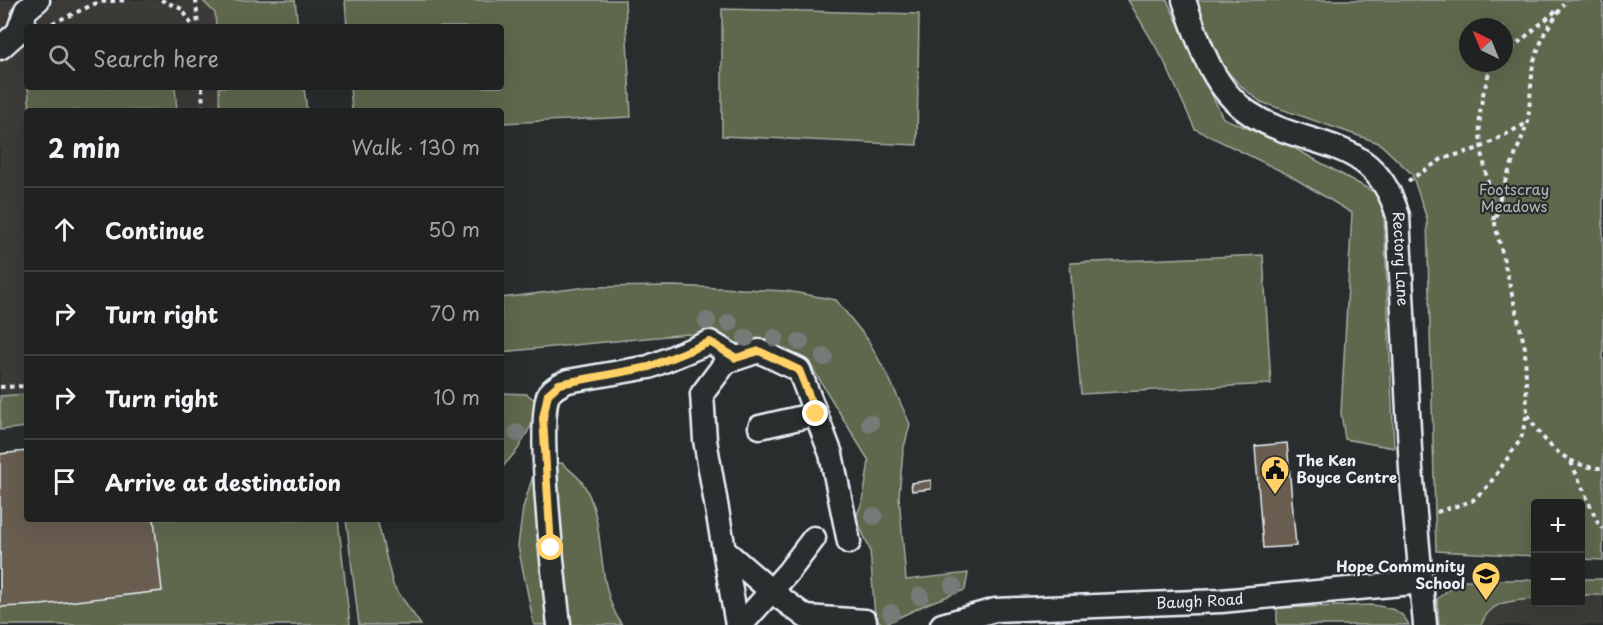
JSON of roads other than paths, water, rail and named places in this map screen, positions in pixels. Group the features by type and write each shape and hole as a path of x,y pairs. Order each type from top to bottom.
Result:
{"street":[{"path":"0,48 18,32 26,9 38,0"},
{"name":"Rectory Lane","path":"1184,0 1205,58 1225,88 1242,107 1278,128 1343,149 1381,177 1392,194 1398,216 1412,481 1423,582 1425,625"},
{"path":"559,625 551,548 543,418 548,394 559,384 568,381 649,367 710,342 736,358"},
{"path":"738,625 705,440 702,394 726,362 759,351 799,370 831,454 849,542"},
{"path":"760,427 816,414"},
{"path":"738,625 771,591 814,538"},
{"path":"726,552 771,591 806,617 834,623 865,621"},
{"name":"Baugh Road","path":"942,625 995,610 1221,601 1423,582"}],"place":[{"name":"The Ken Boyce Centre","path":"1275,496"},
{"name":"Hope Community School","path":"1486,602"}],"park label":[{"name":"Footscray Meadows","path":"1514,198"}]}
